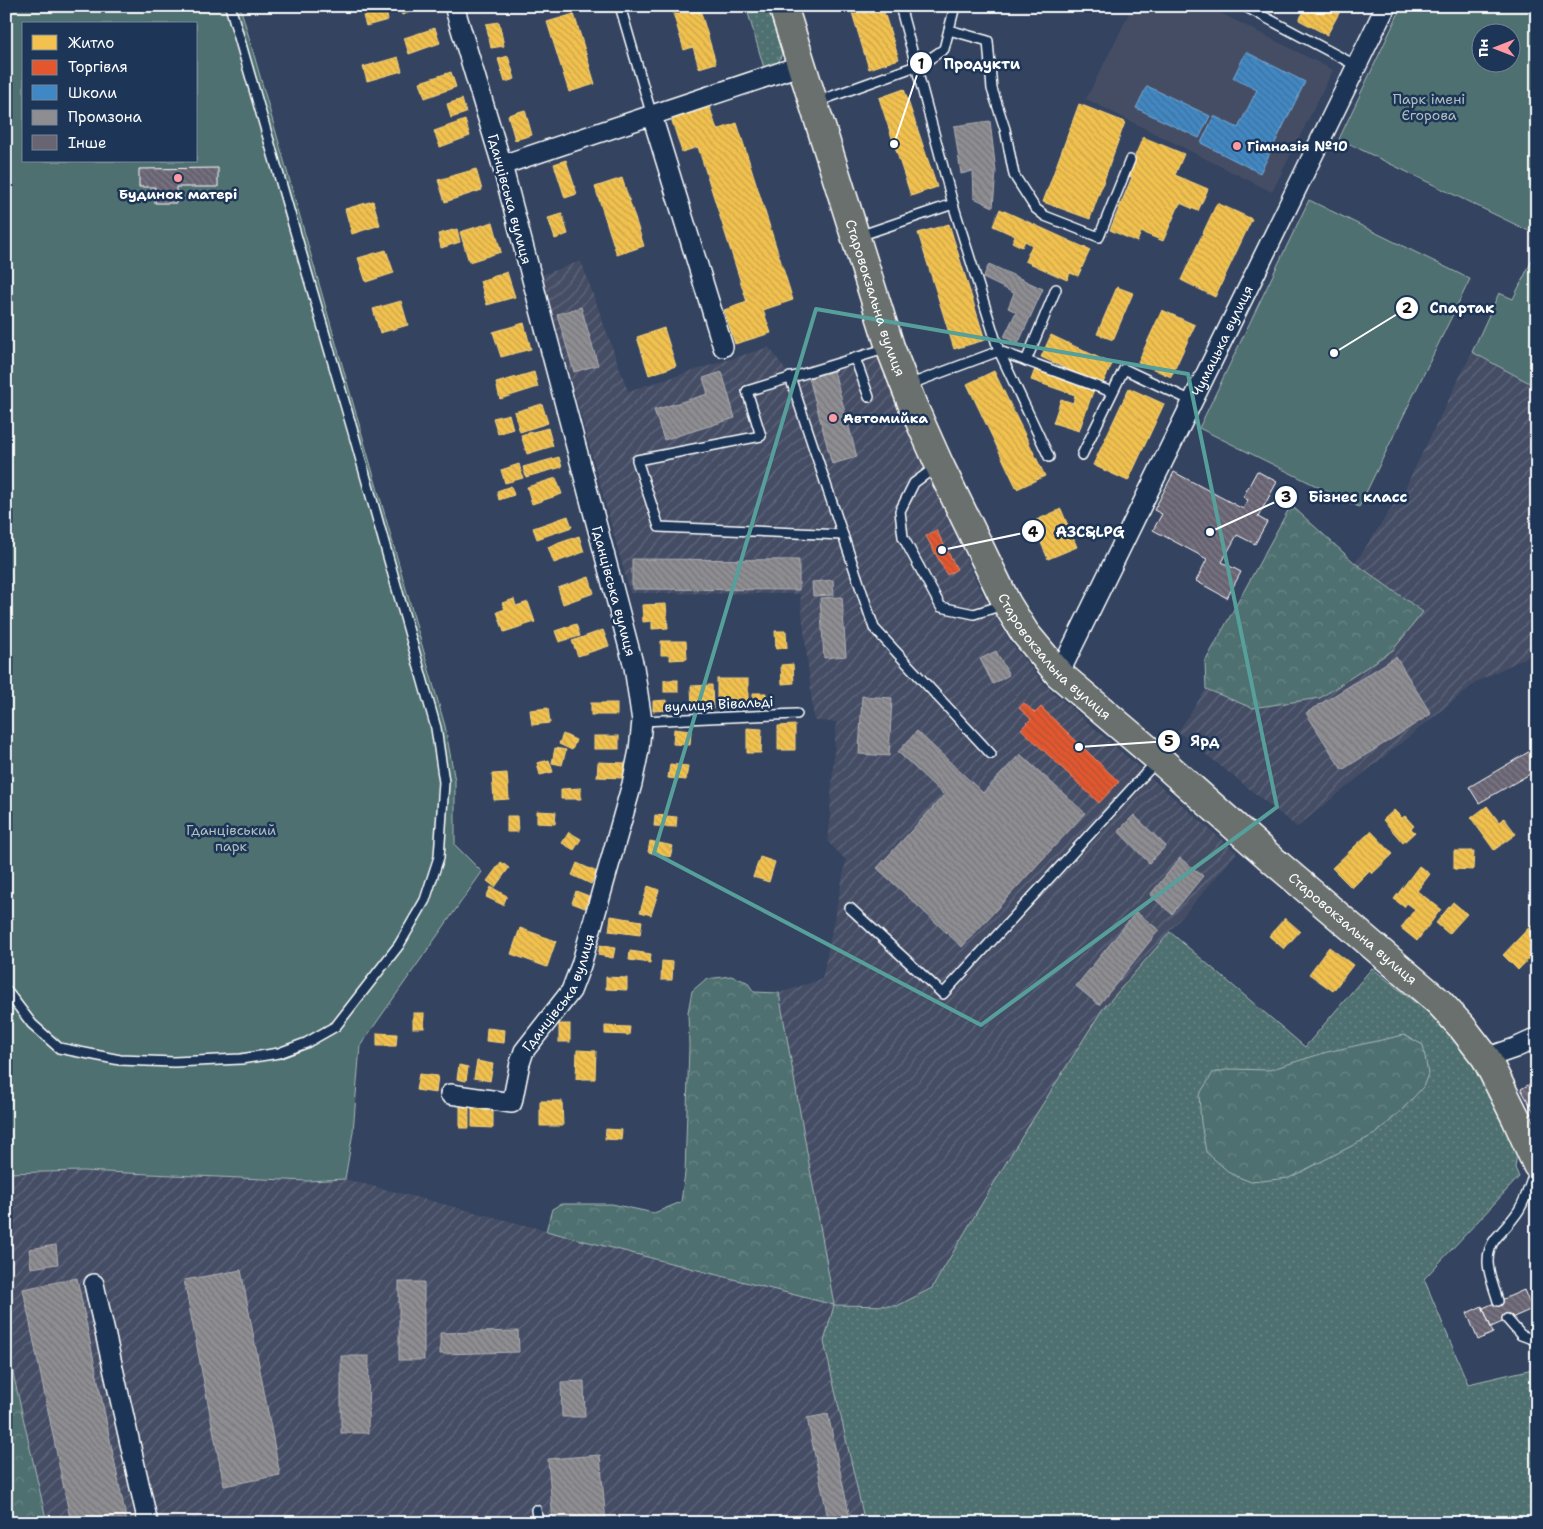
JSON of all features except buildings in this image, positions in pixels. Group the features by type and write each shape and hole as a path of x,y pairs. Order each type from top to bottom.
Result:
{"main road":[{"name":"Старовокзальна вулиця","path":"783,6 890,347 905,386 939,464 1007,604 1025,633 1059,674 1439,1002 1486,1058 1537,1165"}],"street":[{"name":"Гданцівська вулиця","path":"450,1094 512,1103 524,1050 571,991 582,965 632,784 639,750 642,721 634,667 502,165 454,6"},
{"name":"Чумацька вулиця","path":"1059,674 1386,6"},
{"path":"502,165 802,66"},
{"path":"652,116 723,347"},
{"path":"1486,1058 1537,1038"},
{"path":"94,1284 148,1523"}],"lane":[{"path":"6,990 32,1024 60,1048 120,1060 174,1062 241,1059 279,1053 306,1043 336,1026 399,945 424,900 439,857 444,782 436,728 371,494 230,6"},
{"path":"620,6 652,116"},
{"path":"900,6 953,204 998,351 1049,457"},
{"path":"814,103 916,66 944,49 955,6"},
{"path":"1244,6 1357,66"},
{"path":"949,30 988,41 992,89 1014,175 1035,208 1045,216 1099,237 1130,160"},
{"path":"856,237 953,204"},
{"path":"1026,361 1056,289"},
{"path":"843,535 659,527 637,460 761,436 747,391 890,347"},
{"path":"905,386 998,351 1112,392"},
{"path":"856,358 869,397"},
{"path":"1082,455 1124,369 1192,402"},
{"path":"790,377 874,628 991,754"},
{"path":"939,464 914,483 900,511 903,537 941,607 974,614 1007,604"},
{"name":"вулиця Вівальді","path":"642,721 797,714"},
{"path":"850,908 943,994 1159,759"},
{"path":"1498,1301 1488,1269 1488,1256 1492,1244 1519,1210 1537,1165"},
{"path":"1507,1319 1521,1335 1537,1341"},
{"path":"536,1510 538,1523"}],"highlighted area":[{"path":"816,309 1188,374 1277,807 981,1025 654,853"}],"shaded area":[{"name":"Гімназія №10","path":"1133,6 1207,6 1333,70 1272,192 1086,99"},
{"path":"581,261 628,391 769,347 787,372 877,344 898,406 979,587 1011,643 1045,685 1237,853 1102,1010 1013,1151 932,1288 897,1306 834,1305 824,1342 865,1523 47,1523 6,1342 6,1173 82,1171 308,1181 345,1179 833,1304 779,993 822,979 846,860 828,842 836,722 814,721 800,594 630,593 542,275"},
{"path":"1472,352 1537,387 1537,652 1478,681 1297,827 1178,732 1206,689 1252,708 1423,611 1355,563 1405,488"}],"green space":[{"name":"Гданцівський парк","path":"6,6 240,6 445,726 455,781 455,845 482,872 360,1046 353,1132 345,1179 308,1181 82,1171 6,1173"},
{"path":"746,6 768,6 782,54 778,63 764,68"},
{"name":"Парк імені Єгорова","path":"1402,6 1537,6 1537,235 1339,139"},
{"path":"1309,200 1470,279 1359,507 1199,428"},
{"path":"1537,250 1537,387 1472,352 1499,293 1513,299"},
{"path":"1291,505 1355,563 1423,612 1393,650 1320,698 1252,708 1206,689 1205,662"},
{"path":"1170,932 1305,1047 1372,968 1431,1015 1466,1052 1481,1078 1517,1153 1515,1168 1519,1177 1424,1279 1468,1384 1537,1368 1537,1523 865,1523 824,1342 834,1305 897,1306 932,1288 1013,1151 1102,1010"},
{"path":"731,976 747,982 754,992 779,993 834,1305 546,1231 552,1209 561,1204 612,1204 654,1213 681,1202 685,1173 689,1046 688,1012 692,991 706,979"},
{"path":"1404,1035 1423,1045 1428,1074 1423,1087 1377,1133 1289,1178 1251,1182 1231,1174 1206,1152 1199,1095 1213,1073 1230,1069 1269,1070 1327,1052"},
{"path":"6,1342 47,1523 6,1523"}],"place":[{"name":"Продукти","path":"894,144"},
{"name":"Гімназія №10","path":"1237,146"},
{"name":"Будинок матері","path":"178,178"},
{"name":"Спартак","path":"1334,353"},
{"name":"Автомийка","path":"833,418"},
{"name":"Бізнес класс","path":"1210,532"},
{"name":"АЗС&LPG","path":"942,550"},
{"name":"Ярд","path":"1079,747"}]}
